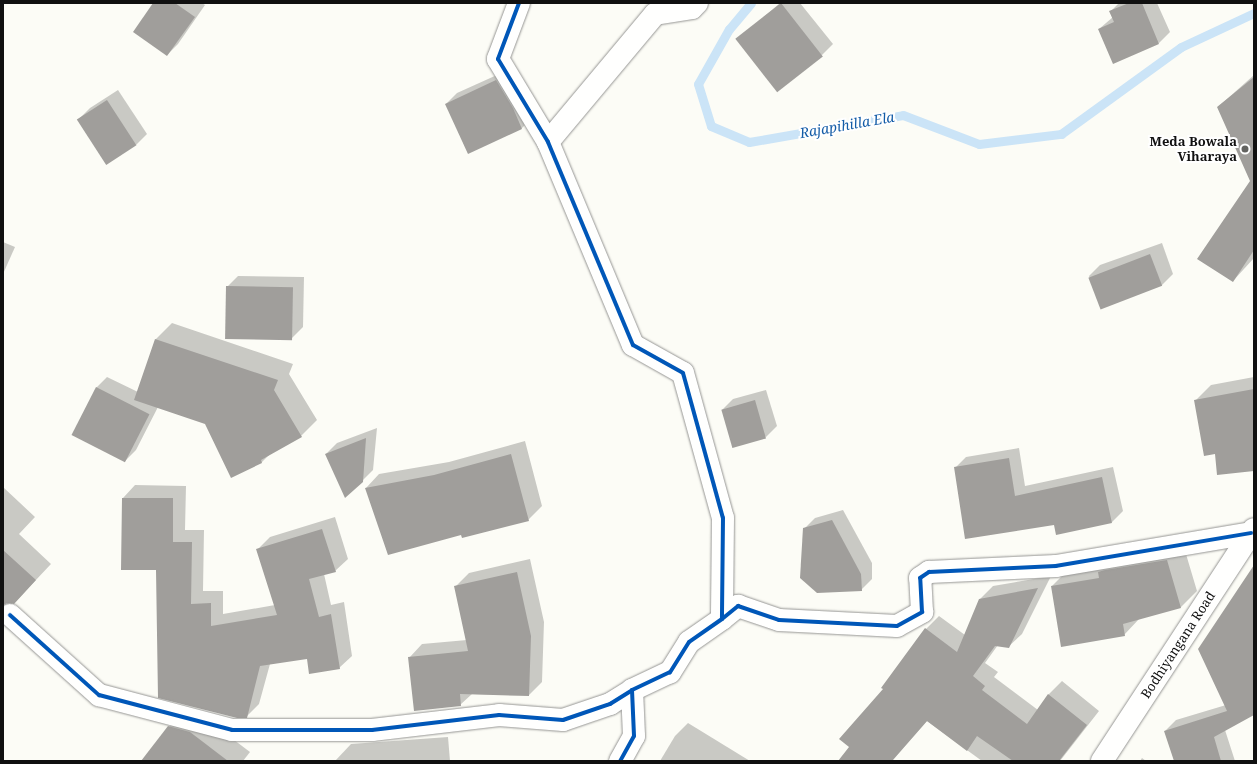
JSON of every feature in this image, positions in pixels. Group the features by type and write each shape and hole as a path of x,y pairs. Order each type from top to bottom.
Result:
{"street":[{"path":"519,3 498,59 548,142 633,345 683,372 723,518 722,618"},
{"path":"548,142 655,14 692,8 697,3"},
{"path":"10,615 99,695 232,730 372,730 499,715 563,720 610,704 632,690 670,672 689,642 738,606 779,620 897,626 922,612 920,578 929,572 1056,566 1253,531"},
{"name":"Bodhiyangana Road","path":"1102,761 1253,531"},
{"path":"620,761 634,736 632,690"}],"building":[{"path":"153,3 175,3 195,17 167,56 133,32"},
{"path":"781,3 823,57 777,92 735,39"},
{"path":"1129,3 1142,3 1159,44 1113,64 1098,29 1114,22 1109,11"},
{"path":"1254,77 1254,250 1233,282 1197,259 1250,181 1217,107"},
{"path":"496,80 513,108 522,129 468,154 445,104"},
{"path":"107,100 136,145 106,165 77,120"},
{"path":"1150,254 1162,286 1101,309 1088,278"},
{"path":"226,286 293,287 292,340 225,339"},
{"path":"155,339 278,380 274,390 302,437 261,460 262,463 231,478 205,424 134,400"},
{"path":"96,387 149,414 125,462 71,435"},
{"path":"1254,389 1254,471 1217,475 1215,454 1204,456 1194,400"},
{"path":"755,400 766,438 732,448 721,410"},
{"path":"366,438 363,482 345,498 325,454"},
{"path":"511,454 529,521 462,538 461,535 388,555 365,488 434,475"},
{"path":"1009,458 1015,496 1102,477 1112,523 1056,535 1054,525 965,539 954,467"},
{"path":"122,498 173,498 173,542 192,542 191,604 211,603 211,626 277,615 256,549 322,529 336,572 309,579 319,617 331,614 340,669 309,674 307,659 260,666 247,718 237,718 158,698 156,570 121,570"},
{"path":"832,520 861,574 862,591 817,593 800,578 803,528"},
{"path":"3,550 36,580 14,604 7,603 3,605"},
{"path":"1167,560 1181,608 1123,624 1125,636 1061,647 1051,586 1099,578 1098,572 1105,570"},
{"path":"1254,565 1254,715 1214,737 1221,761 1174,761 1164,731 1227,711 1198,649"},
{"path":"517,572 531,636 529,696 460,694 461,706 414,711 408,657 468,651 454,586"},
{"path":"1038,588 1009,648 995,646 973,676 985,686 982,690 1027,724 1048,694 1087,725 1059,761 1013,761 977,736 967,751 927,721 892,761 838,761 849,747 839,739 883,689 881,688 925,628 957,652 979,599"},
{"path":"168,726 190,732 228,761 141,761"}],"waterway":[{"name":"Rajapihilla Ela","path":"751,3 729,29 698,84 711,126 749,142 903,115 979,144 1061,134 1181,47 1254,13"}],"cycle path":[{"path":"519,3 498,59 548,142 633,345 683,373 723,518 722,619 689,642 670,672 632,690 634,736 620,761"},
{"path":"722,619 738,606 779,620 897,626 922,612 920,578 929,572 1056,566 1251,533"},
{"path":"10,615 99,695 232,730 372,730 499,715 563,720 610,704 632,690"}],"place":[{"name":"Meda Bowala Viharaya","path":"1245,149"}]}
